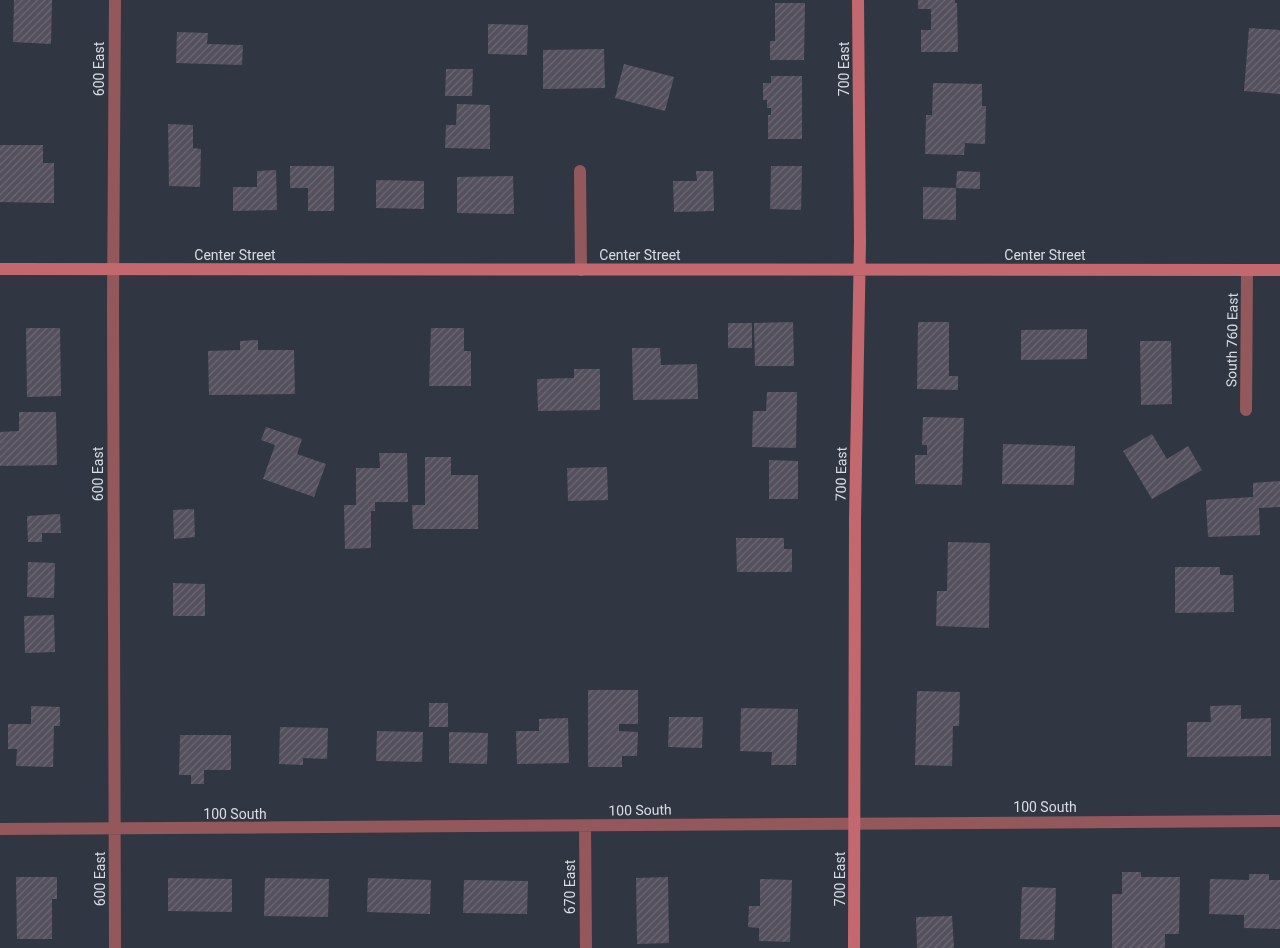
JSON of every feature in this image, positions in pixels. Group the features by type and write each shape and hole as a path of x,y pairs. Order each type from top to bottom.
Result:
{"street":[{"name":"600 East","path":"115,0 115,948"},
{"name":"700 East","path":"854,948 855,520 860,270 858,0"},
{"path":"580,171 581,270"},
{"name":"Center Street","path":"0,269 1280,270"},
{"name":"South 760 East","path":"1246,410 1248,270"},
{"name":"100 South","path":"0,830 1280,820"},
{"name":"670 East","path":"585,826 586,948"}],"building":[{"path":"14,0 52,0 51,44 13,42"},
{"path":"918,0 955,0 955,3 957,3 958,52 921,52 921,30 931,30 931,9 918,9"},
{"path":"775,3 805,3 804,60 770,60 770,41 775,41"},
{"path":"488,24 528,25 527,55 488,54"},
{"path":"1249,28 1280,30 1280,94 1244,91"},
{"path":"177,32 208,33 207,44 243,45 242,65 176,63"},
{"path":"604,49 605,88 543,89 543,50"},
{"path":"624,64 674,77 665,111 615,98"},
{"path":"446,69 473,69 472,96 445,96"},
{"path":"771,76 802,76 802,139 768,139 768,115 771,115 771,108 767,108 767,100 763,100 763,83 771,83"},
{"path":"933,83 982,84 982,106 986,106 985,144 965,143 964,155 925,154 926,115 932,115"},
{"path":"457,104 490,105 490,149 445,148 446,125 456,125"},
{"path":"168,124 193,125 193,148 201,149 200,187 169,186"},
{"path":"0,145 43,145 43,163 54,163 54,203 0,202"},
{"path":"290,166 334,166 334,211 308,211 308,188 290,188"},
{"path":"771,166 802,166 801,210 770,209"},
{"path":"276,170 277,210 233,211 233,187 257,187 257,171"},
{"path":"696,171 713,171 714,211 674,212 673,181 697,181"},
{"path":"957,171 980,172 980,189 956,188"},
{"path":"513,176 514,214 457,213 457,177"},
{"path":"376,180 424,181 424,209 376,208"},
{"path":"923,187 956,188 956,220 923,219"},
{"path":"793,322 794,366 755,366 754,323"},
{"path":"918,322 949,322 949,376 958,376 958,390 917,389"},
{"path":"728,323 752,323 752,348 728,348"},
{"path":"26,328 60,328 61,396 27,397"},
{"path":"431,328 464,328 464,351 471,351 471,386 429,386"},
{"path":"1087,329 1087,359 1021,360 1021,330"},
{"path":"258,340 258,350 294,350 295,394 209,395 208,351 240,350 240,341"},
{"path":"1140,341 1171,341 1172,404 1141,405"},
{"path":"632,348 660,348 661,365 697,364 698,399 633,400"},
{"path":"574,369 600,369 600,410 538,411 537,379 574,378"},
{"path":"767,392 797,392 796,448 752,447 753,411 766,411"},
{"path":"19,412 56,412 57,465 0,466 0,432 19,431"},
{"path":"923,417 964,418 962,485 915,484 915,455 927,455 927,445 922,445"},
{"path":"266,427 302,439 297,454 326,464 314,497 263,479 275,445 261,440"},
{"path":"1152,434 1167,459 1188,446 1202,470 1152,499 1123,451"},
{"path":"1003,444 1075,446 1074,485 1002,484"},
{"path":"379,453 407,453 408,502 375,502 375,511 371,511 371,548 345,549 344,505 356,505 356,468 380,468"},
{"path":"425,457 451,457 451,475 478,475 478,529 413,529 412,505 425,505"},
{"path":"769,460 798,461 798,499 769,499"},
{"path":"607,467 608,500 568,501 567,468"},
{"path":"1280,481 1280,507 1259,508 1260,535 1208,537 1206,500 1253,497 1253,483"},
{"path":"194,509 195,537 174,539 173,510"},
{"path":"60,514 61,533 42,533 42,542 28,542 27,516"},
{"path":"736,538 784,538 784,549 792,549 792,572 737,572"},
{"path":"948,542 990,543 989,628 936,626 937,591 947,591"},
{"path":"28,562 55,563 54,598 27,597"},
{"path":"1175,567 1220,567 1220,575 1233,575 1234,612 1175,613"},
{"path":"173,583 205,584 205,616 173,616"},
{"path":"54,615 55,652 25,653 24,616"},
{"path":"588,690 638,690 638,724 619,724 619,731 638,732 637,756 622,756 622,767 588,767"},
{"path":"917,691 960,692 959,726 953,726 952,766 915,765"},
{"path":"429,703 448,703 448,727 429,727"},
{"path":"1241,705 1241,719 1271,718 1271,756 1187,757 1187,722 1211,722 1210,706"},
{"path":"31,706 60,707 60,726 54,726 53,767 16,766 17,749 8,749 8,724 31,724"},
{"path":"741,708 798,709 796,765 771,765 772,752 740,751"},
{"path":"669,717 703,717 702,748 668,747"},
{"path":"568,718 569,763 517,764 516,731 539,731 539,719"},
{"path":"280,727 328,728 327,759 303,758 303,765 279,764"},
{"path":"377,731 423,732 422,762 376,761"},
{"path":"449,732 488,733 487,764 449,763"},
{"path":"180,735 231,735 231,770 204,770 204,784 191,784 191,775 179,775"},
{"path":"1122,872 1141,872 1141,877 1180,877 1179,934 1165,934 1165,948 1112,948 1112,894 1122,894"},
{"path":"1249,874 1269,874 1269,880 1280,880 1280,929 1244,928 1244,915 1209,914 1210,879 1249,880"},
{"path":"16,877 57,877 57,899 52,899 52,939 17,939"},
{"path":"668,877 669,943 637,944 636,878"},
{"path":"168,878 232,879 232,912 168,911"},
{"path":"265,878 329,879 328,917 264,916"},
{"path":"368,878 431,880 430,914 367,912"},
{"path":"760,879 792,880 790,942 759,941 759,928 748,927 749,906 760,906"},
{"path":"464,880 528,881 527,914 463,913"},
{"path":"1022,887 1056,888 1054,940 1020,939"},
{"path":"952,916 954,948 917,948 916,917"}]}
